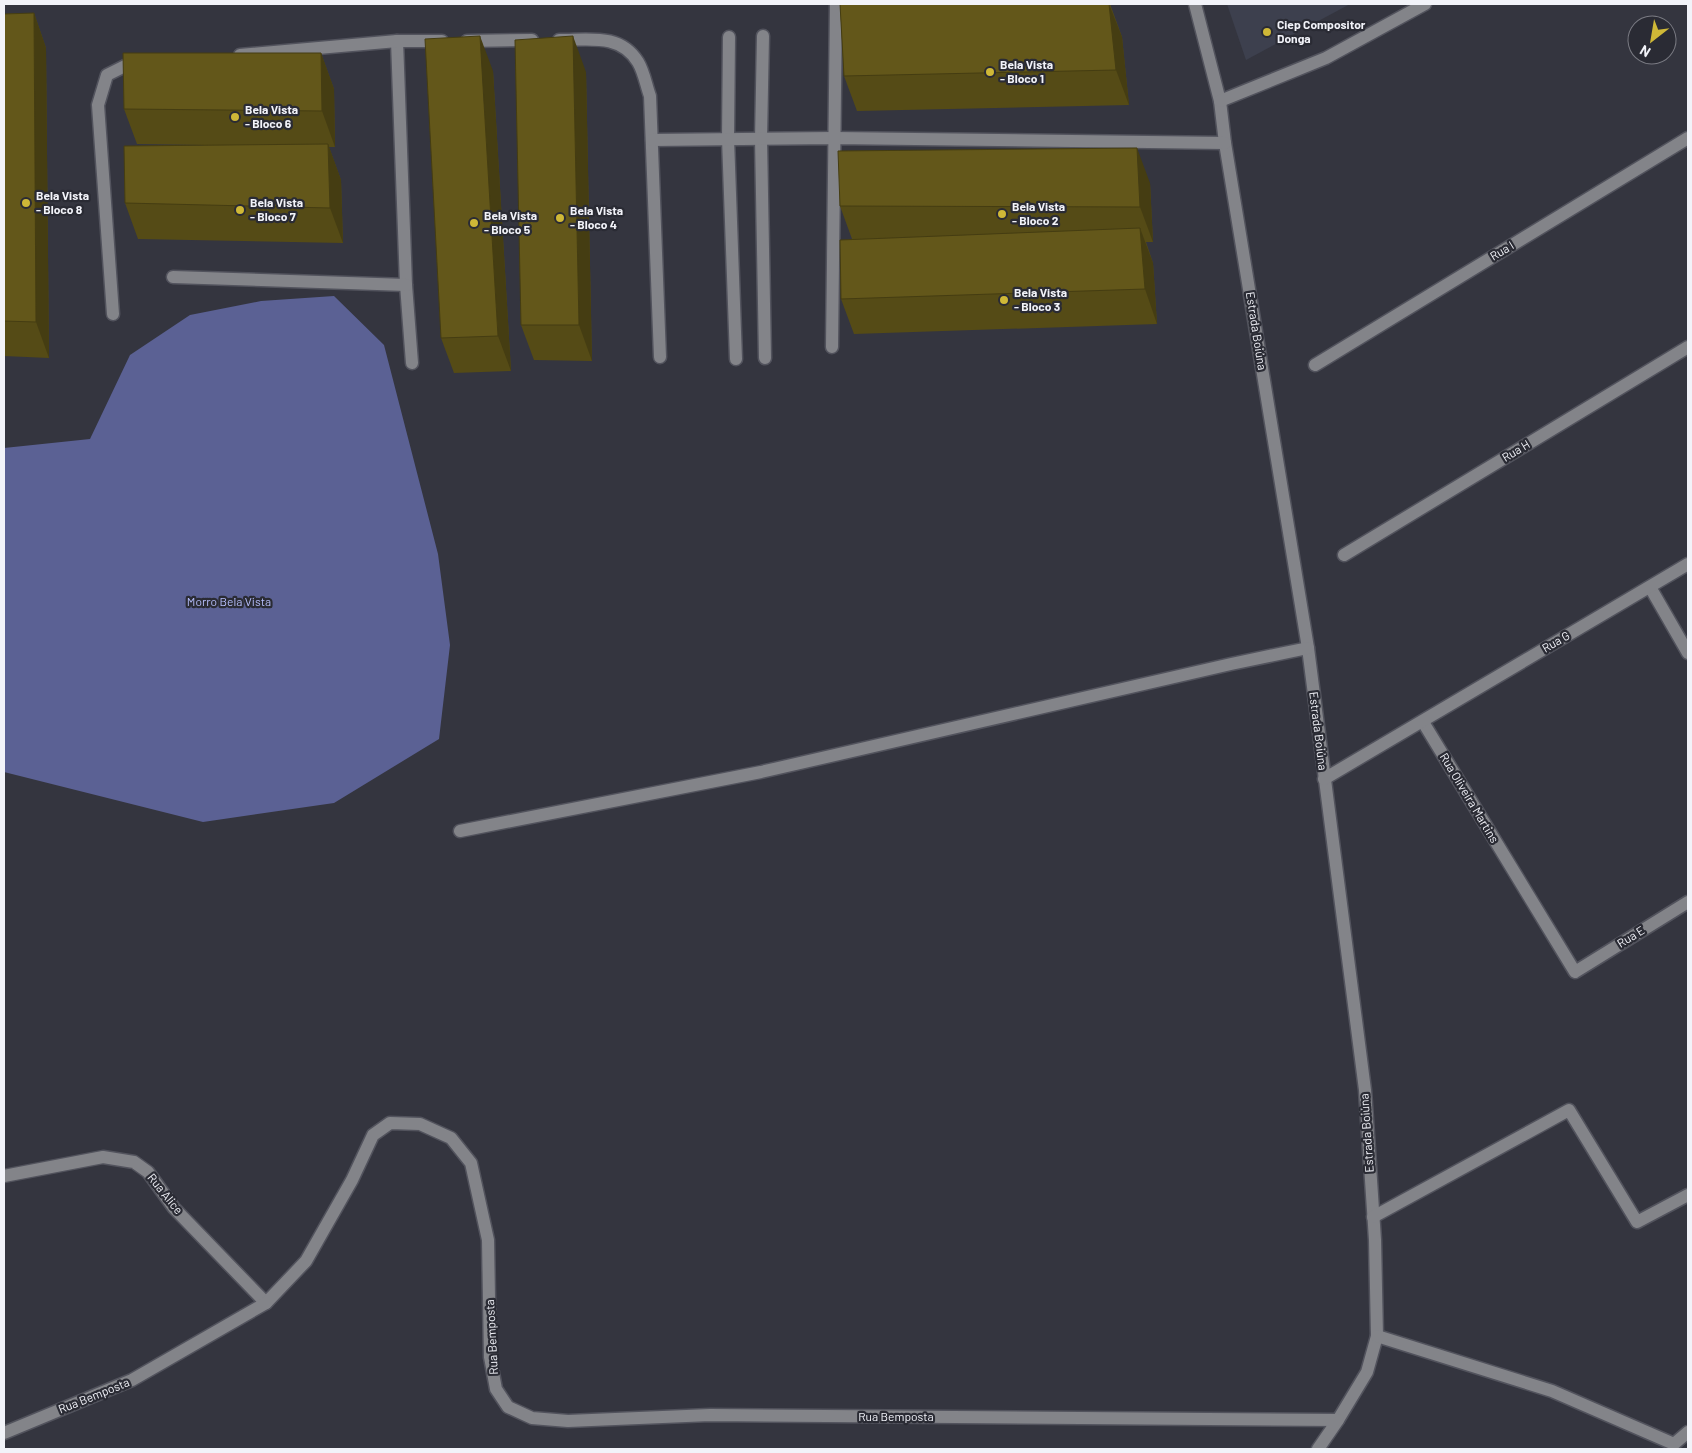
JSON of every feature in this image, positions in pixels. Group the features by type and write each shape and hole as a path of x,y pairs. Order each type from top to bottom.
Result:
{"street":[{"path":"832,347 836,4"},
{"name":"Estrada Boiúna","path":"1195,4 1220,101 1225,144 1308,648 1365,1090 1373,1217 1377,1336 1367,1372 1318,1449"},
{"path":"1220,101 1326,58 1424,4"},
{"path":"763,36 761,139 765,358"},
{"path":"729,37 728,139 736,359"},
{"path":"228,56 397,41 607,40 625,47 638,63 650,96 660,357"},
{"path":"397,41 406,285 412,363"},
{"path":"113,314 98,105 108,75 128,64 148,63"},
{"path":"652,140 834,138 1225,144"},
{"name":"Rua I","path":"1315,365 1688,138"},
{"path":"172,277 406,285"},
{"name":"Rua H","path":"1344,555 1688,348"},
{"name":"Rua G","path":"1423,722 1688,564"},
{"path":"1650,587 1688,653"},
{"path":"460,831 761,772 1308,648"},
{"path":"1324,779 1423,722"},
{"name":"Rua Oliveira Martins","path":"1423,722 1574,972"},
{"name":"Rua E","path":"1574,972 1688,902"},
{"path":"1373,1217 1570,1110 1638,1222 1688,1195"},
{"name":"Rua Bemposta","path":"4,1433 132,1380 266,1303 306,1261 352,1180 373,1135 390,1122 420,1124 451,1138 471,1163 488,1240 490,1358 496,1389 508,1407 532,1418 568,1421 720,1415 1338,1420"},
{"name":"Rua Alice","path":"4,1176 103,1157 134,1162 148,1172 174,1208 266,1303"},
{"path":"1377,1336 1552,1390 1676,1447 1688,1432"}],"shaded area":[{"name":"Ciep Compositor Donga","path":"1227,4 1350,4 1246,60"}],"green space":[{"name":"Morro Bela Vista","path":"334,296 384,345 438,554 450,645 439,739 334,803 203,822 4,772 4,448 90,439 130,355 190,315 261,301"}],"building":[{"path":"840,4 1109,4 1116,70 844,76"},
{"name":"Bela Vista - Bloco 8","path":"34,13 36,322 4,321 4,14"},
{"name":"Bela Vista - Bloco 5","path":"480,36 498,336 441,338 425,39"},
{"name":"Bela Vista - Bloco 4","path":"573,36 579,325 521,325 515,40"},
{"path":"123,53 321,53 322,111 124,109"},
{"path":"328,144 330,208 125,203 124,146"},
{"path":"1137,148 1140,207 840,206 838,151"},
{"path":"1140,228 1145,289 841,299 840,240"}],"place":[{"name":"Ciep Compositor Donga","path":"1267,32"},
{"name":"Bela Vista - Bloco 1","path":"990,72"},
{"name":"Bela Vista - Bloco 6","path":"235,117"},
{"name":"Bela Vista - Bloco 8","path":"26,203"},
{"name":"Bela Vista - Bloco 7","path":"240,210"},
{"name":"Bela Vista - Bloco 2","path":"1002,214"},
{"name":"Bela Vista - Bloco 4","path":"560,218"},
{"name":"Bela Vista - Bloco 5","path":"474,223"},
{"name":"Bela Vista - Bloco 3","path":"1004,300"}]}
